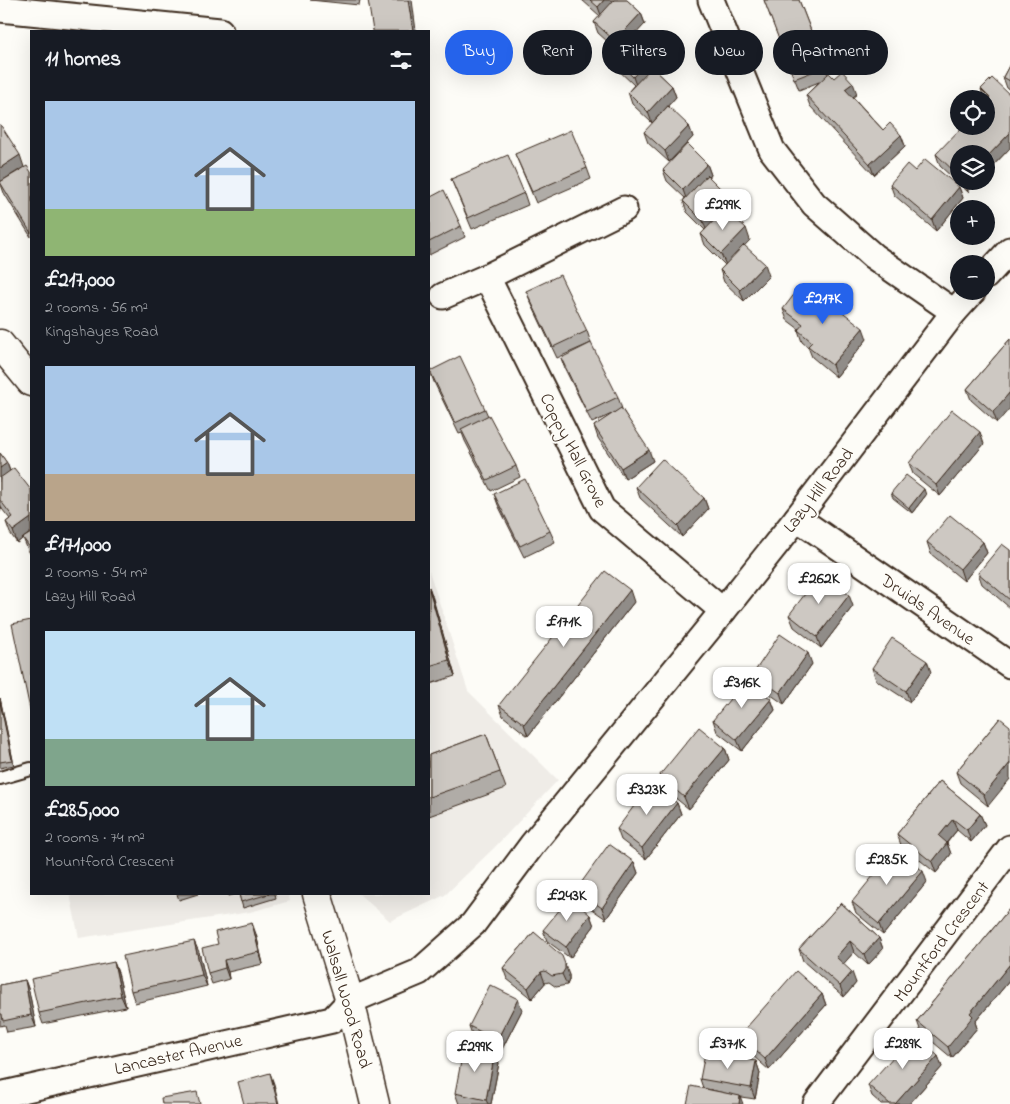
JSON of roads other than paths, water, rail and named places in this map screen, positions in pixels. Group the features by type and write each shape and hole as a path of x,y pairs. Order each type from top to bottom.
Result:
{"street":[{"path":"711,0 772,150 814,204 873,256 954,312"},
{"path":"0,9 171,29 196,30"},
{"path":"443,296 487,277 624,209"},
{"path":"995,266 1010,250"},
{"name":"Coppy Hall Grove","path":"487,277 602,509 723,611"},
{"name":"Lazy Hill Road","path":"350,1001 420,972 473,924 532,845 797,518 965,300"},
{"path":"0,344 30,381"},
{"name":"Druids Avenue","path":"797,518 1010,665"},
{"name":"Mountford Crescent","path":"816,1104 1010,848"},
{"name":"Walsall Wood Road","path":"317,895 350,1001 375,1104"},
{"name":"Lancaster Avenue","path":"0,1095 332,1020 350,1001"}],"lane":[{"path":"0,778 30,769"}]}
